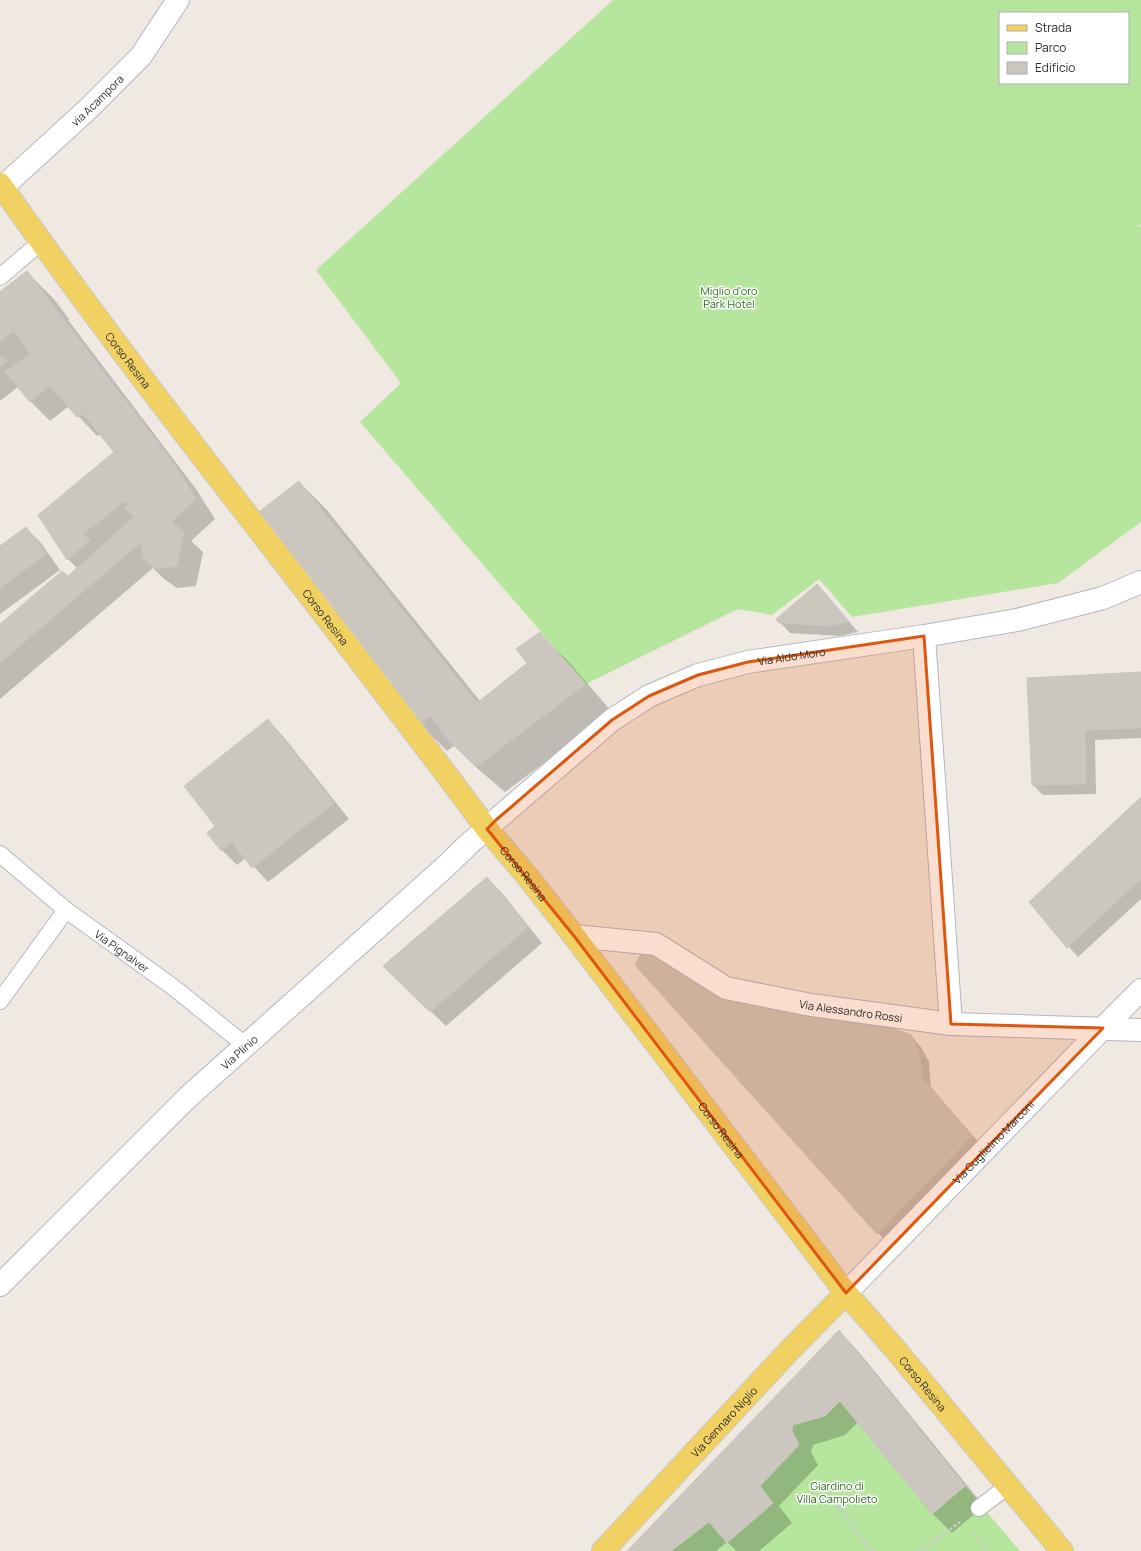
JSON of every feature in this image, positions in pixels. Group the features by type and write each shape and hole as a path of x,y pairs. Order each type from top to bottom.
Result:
{"main road":[{"name":"Corso Resina","path":"1,186 41,242 164,405 446,772 487,829 528,877 574,936 846,1293 895,1349 1062,1551"},
{"name":"Via Gennaro Niglio","path":"603,1551 782,1359 846,1293"}],"street":[{"name":"via Acampora","path":"1,186 88,109 141,56 178,0"},
{"name":"Via Aldo Moro","path":"487,829 612,720 649,696 698,675 748,662 924,636 1017,620 1103,598 1141,582"},
{"path":"924,636 951,1024"},
{"name":"Via Plinio","path":"0,1285 187,1098 487,829"},
{"name":"Via Alessandro Rossi","path":"574,936 656,944 726,988 811,1005 951,1024 1141,1030"},
{"name":"Via Guglielmo Marconi","path":"846,1293 1141,990"}],"lane":[{"path":"0,277 41,242"},
{"name":"Via Pignalver","path":"0,854 66,910 173,987 245,1045"},
{"path":"0,1001 66,910"},
{"path":"979,1508 1008,1486"}],"path":[{"path":"822,1486 872,1551"},
{"path":"922,1551 979,1508"},
{"path":"963,1520 987,1551"}],"highlighted area":[{"path":"924,636 951,1024 1103,1028 846,1293 574,936 487,829 612,720 649,696 698,675 748,662"}],"green space":[{"name":"Miglio d'oro Park Hotel","path":"613,0 1141,0 1141,224 1139,226 1141,227 1141,522 1058,583 852,617 819,579 772,615 738,609 586,684 360,422 401,383 316,270"},
{"name":"Giardino di Villa Campolieto","path":"840,1401 932,1514 965,1486 1020,1551 671,1551 709,1522 727,1542 773,1503 760,1486 799,1445 792,1431 793,1425 825,1416"}],"building":[{"path":"27,271 177,468 196,499 172,521 184,532 177,566 157,569 142,558 141,542 0,663 0,624 62,571 68,576 134,517 125,508 129,504 125,501 83,534 90,540 67,560 38,515 114,452 83,414 77,417 50,386 30,402 5,372 30,354 14,331 0,341 0,292"},
{"path":"27,271 43,291 18,313 14,331 0,314 0,292"},
{"path":"2,356 7,361 0,366 0,357"},
{"path":"299,481 477,703 527,663 516,649 540,632 586,684 477,766 450,742 430,716 419,725 256,514"},
{"path":"26,527 46,554 0,588 0,546"},
{"path":"817,584 849,622 829,626 779,623 776,619"},
{"path":"1141,672 1141,728 1085,730 1086,784 1032,785 1027,678"},
{"path":"268,719 334,803 252,868 232,842 221,851 207,833 215,826 184,786"},
{"path":"1141,797 1141,879 1067,948 1029,902"},
{"path":"487,877 528,927 430,1012 383,966"},
{"path":"656,953 718,994 889,1027 911,1035 919,1051 922,1077 972,1136 877,1234 635,965 641,954"},
{"path":"839,1330 965,1486 932,1514 840,1401 825,1416 793,1425 792,1431 799,1445 760,1486 773,1503 727,1543 709,1522 671,1551 627,1551"}]}
